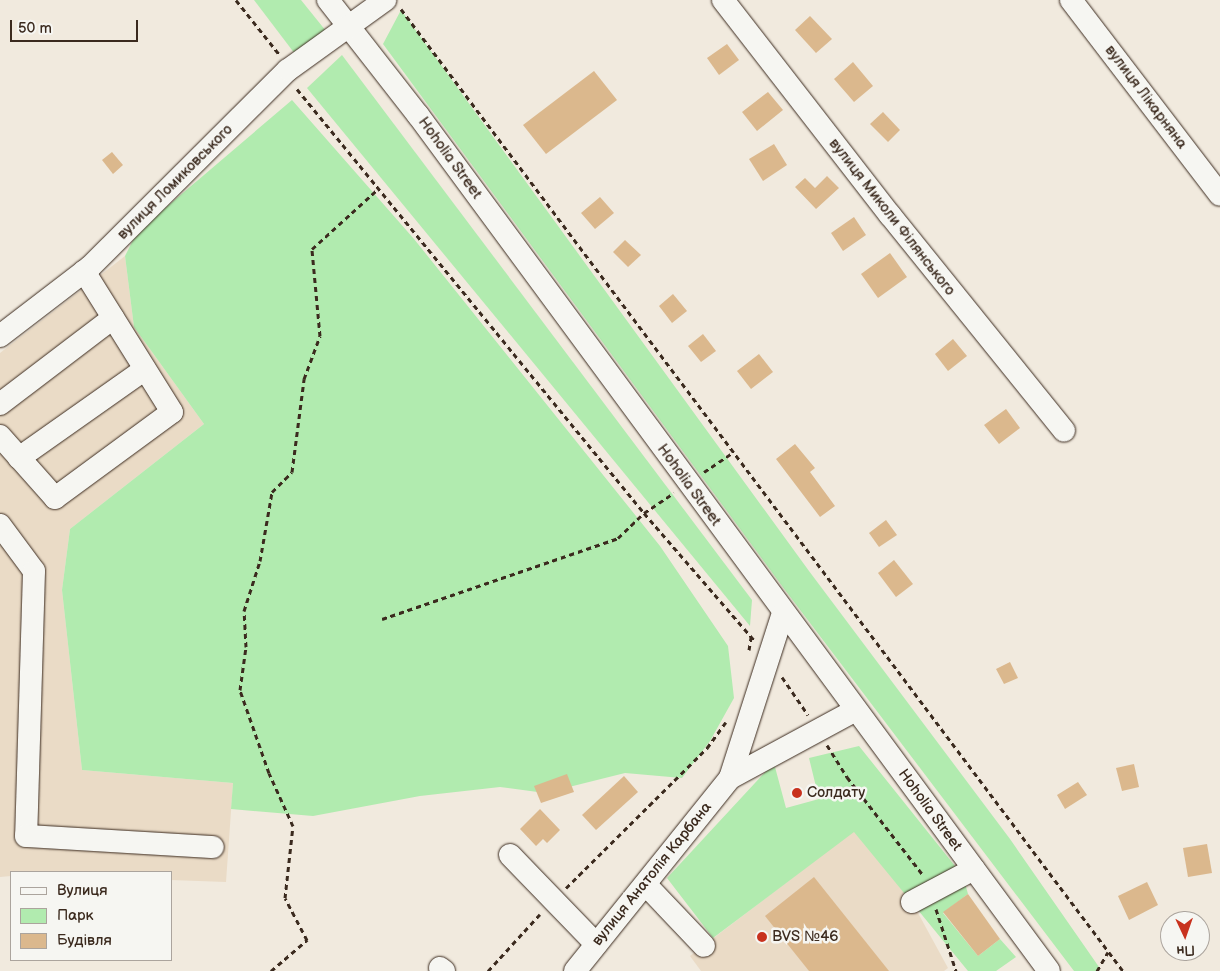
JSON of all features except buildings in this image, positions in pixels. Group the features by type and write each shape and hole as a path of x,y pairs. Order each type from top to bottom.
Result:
{"street":[{"name":"Hoholia Street","path":"328,0 1049,971"},
{"name":"вулиця Миколи Філянського","path":"723,0 890,215 1064,431"},
{"name":"вулиця Лікарняна","path":"1071,0 1220,195"},
{"name":"вулиця Ломиковського","path":"0,336 84,271 288,70 392,2"},
{"path":"0,436 55,498 172,412 84,271"},
{"path":"0,404 113,318"},
{"path":"19,458 145,369"},
{"path":"0,525 34,571 26,836 213,847"},
{"path":"730,778 759,656 783,613"},
{"path":"730,778 856,710"},
{"name":"вулиця Анатолія Карбана","path":"574,971 646,885 730,778"},
{"path":"510,855 596,944"},
{"path":"922,898 974,869"},
{"path":"646,885 704,946"}],"path":[{"path":"236,0 283,58 298,93 644,513 751,636 759,656 818,730 847,777 927,881 922,898 956,971"},
{"path":"392,2 734,452 1123,971"},
{"path":"271,971 307,940 285,898 293,826 269,773 240,690 246,646 244,611 260,561 272,492 292,472 304,380 320,336 312,249 378,189"},
{"path":"382,619 618,538 644,513 734,452"},
{"path":"751,636 759,656"},
{"path":"488,971 553,900 702,753 729,718"},
{"path":"1097,971 1108,952"}],"shaded area":[{"path":"125,256 134,327 204,424 70,529 62,590 82,770 233,783 226,882 172,880 172,871 10,871 10,876 0,877 0,353"},
{"path":"854,831 912,902 948,968 944,971 701,971 690,956"}],"green space":[{"path":"254,0 301,0 326,31 295,54"},
{"path":"401,10 809,571 1010,839 1099,967 1097,971 1074,971 785,590 383,44"},
{"path":"342,55 752,600 750,626 307,88"},
{"path":"292,100 414,239 660,546 728,646 734,698 710,741 682,778 625,773 545,793 500,787 420,796 313,816 231,809 233,783 82,770 62,590 70,529 204,424 134,327 125,256 137,232"},
{"path":"859,746 963,876 968,894 943,913 978,956 1000,939 1016,957 996,971 968,971 854,832 713,938 667,878 767,770 775,767 786,808 819,799 809,758"}],"place":[{"name":"Солдату","path":"797,793"},
{"name":"BVS №46","path":"762,937"}]}
